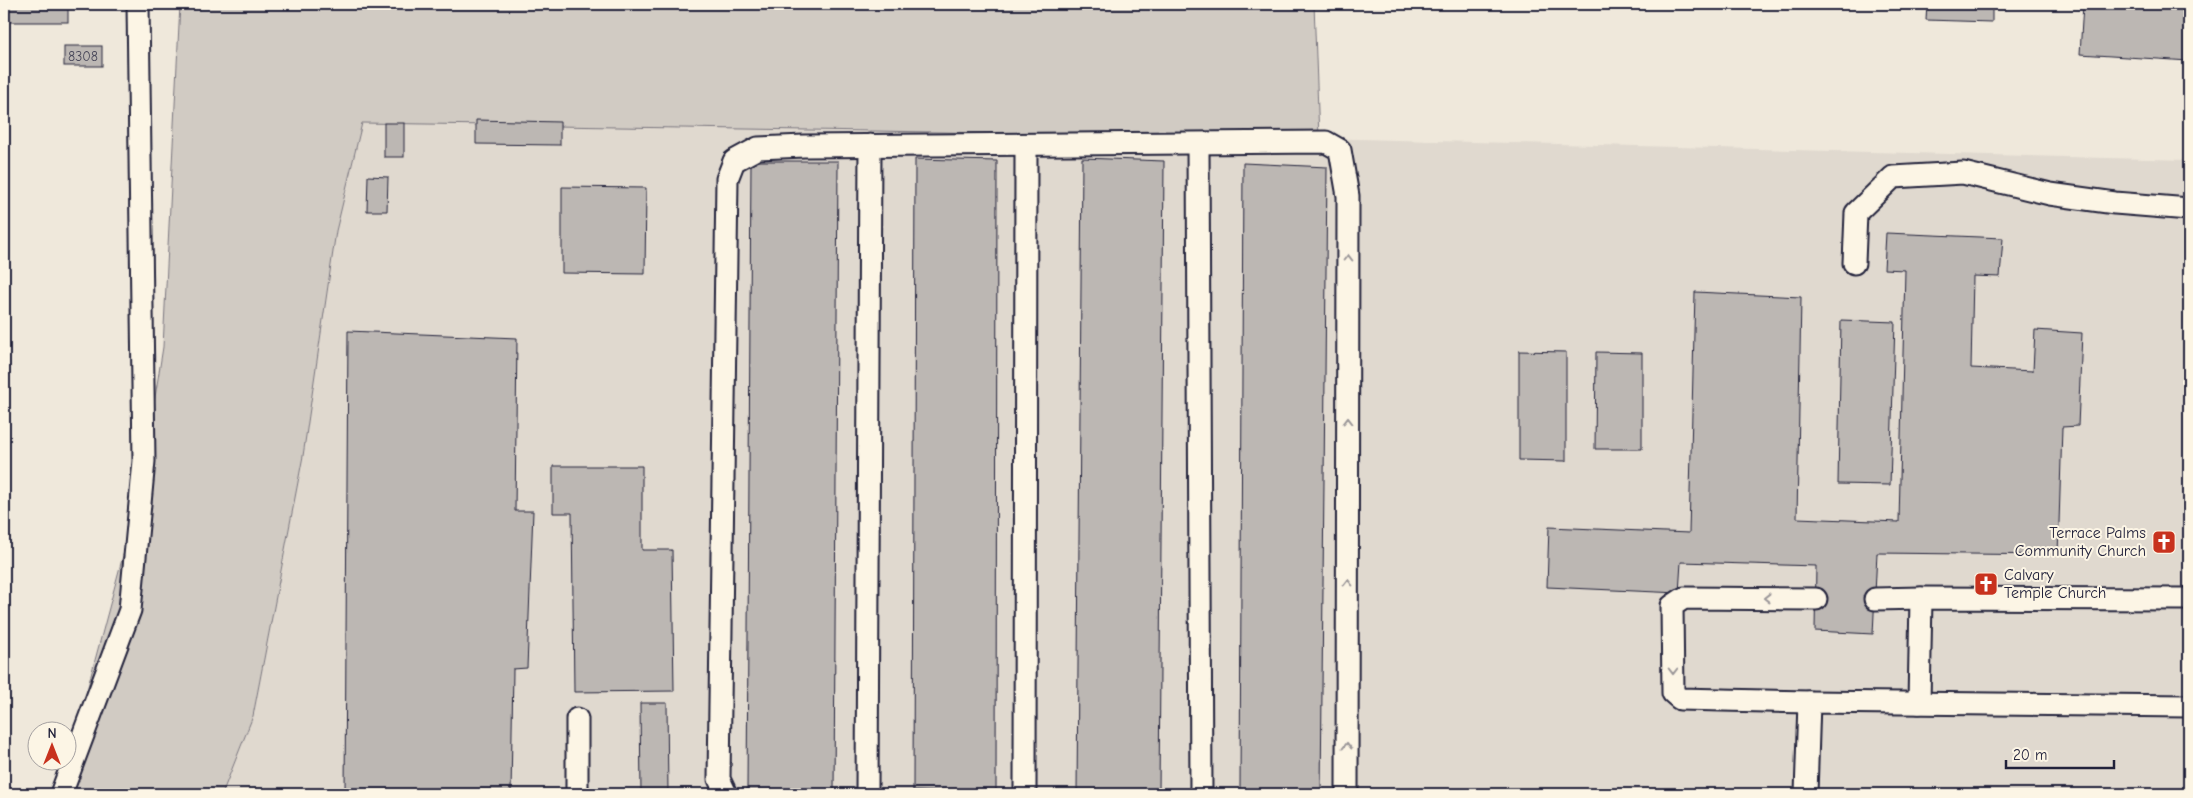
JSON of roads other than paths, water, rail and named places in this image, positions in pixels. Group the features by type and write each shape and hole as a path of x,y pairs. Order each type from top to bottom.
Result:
{"lane":[{"path":"60,794 130,610 144,462 138,4"},
{"path":"726,794 719,779 726,179 734,161 758,148 870,145 1326,142 1340,150 1348,196 1347,794"},
{"path":"1198,144 1201,794"},
{"path":"867,794 870,145"},
{"path":"1026,145 1026,794"},
{"path":"1854,263 1856,213 1893,178 1963,173 2050,194 2114,203 2189,209"},
{"path":"1816,599 1684,598 1672,606 1673,693 1680,699 2189,706"},
{"path":"1920,598 1920,703"},
{"path":"1875,599 2189,599"},
{"path":"1806,794 1809,702"},
{"path":"577,719 577,794"}],"place":[{"name":"Terrace Palms Community Church","path":"2164,542"},
{"name":"Calvary Temple Church","path":"1986,584"}]}
